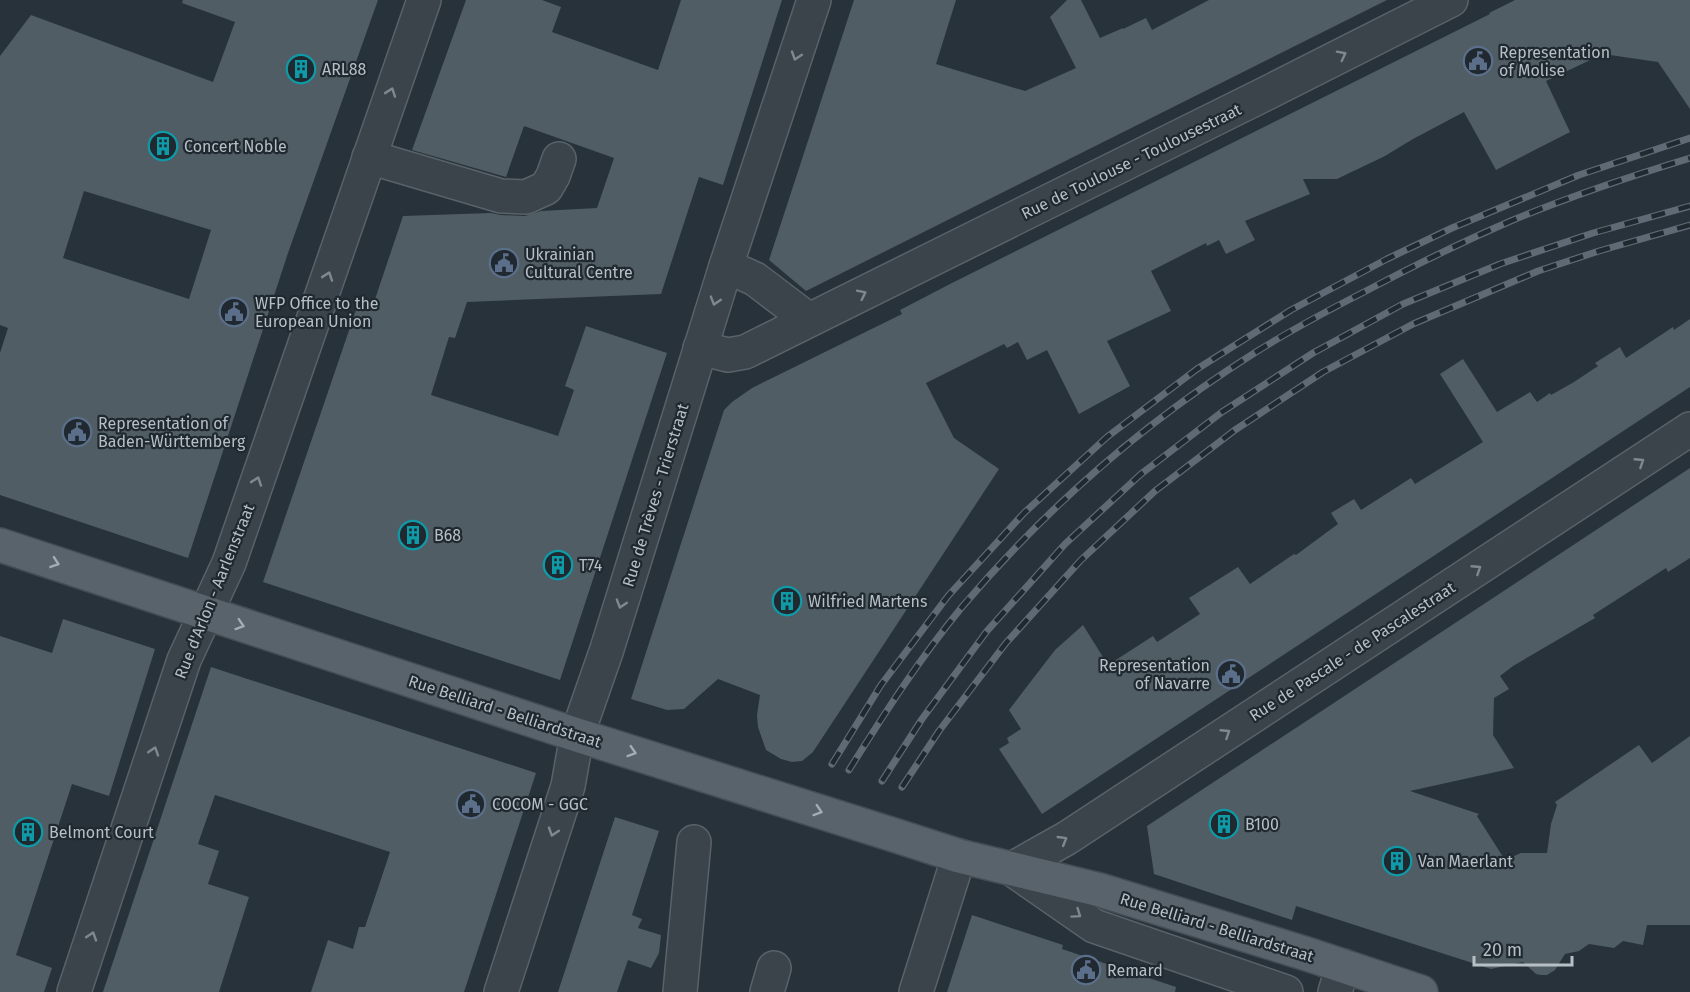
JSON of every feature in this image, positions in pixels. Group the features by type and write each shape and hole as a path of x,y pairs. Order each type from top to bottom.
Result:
{"main road":[{"name":"Rue Belliard - Belliardstraat","path":"0,545 577,735 958,856 1100,890 1339,979 1421,992"}],"street":[{"name":"Rue d'Arlon - Aarlenstraat","path":"74,992 184,660 233,552 424,0"},
{"name":"Rue de Trèves - Trierstraat","path":"501,992 568,786 577,735 607,649 726,266 814,0"},
{"name":"Rue de Toulouse - Toulousestraat","path":"700,348 728,354 745,352 1451,0"},
{"path":"369,157 501,196 526,197 546,188 559,159"},
{"path":"726,266 755,279 809,320"},
{"name":"Rue de Pascale - de Pascalestraat","path":"1012,869 1067,838 1690,429"},
{"path":"680,992 694,842"},
{"path":"916,992 958,856"},
{"name":"Rue Belliard - Belliardstraat","path":"1012,869 1094,926 1286,992"}],"building":[{"path":"183,0 378,0 288,253 188,558 0,495 0,353 8,328 0,325 0,56 31,15 213,82 235,22 182,3","holes":["84,191 211,230 189,299 63,258"]},
{"path":"466,0 542,0 561,7 552,32 658,70 681,0 782,0 723,185 699,177 661,294 467,302 455,338 449,337 431,395 558,436 574,390 565,386 586,326 667,353 560,680 263,582 357,307 371,311 403,216 491,213 525,216 541,211 597,208 614,158 524,126 506,177 412,150"},
{"path":"854,0 956,0 936,64 1025,91 1076,68 1050,17 1067,0 1081,0 1100,38 1146,18 1152,30 1209,0 1387,0 806,291 769,260"},
{"path":"1515,0 1690,0 1690,109 1658,62 1603,54 1546,81 1570,132 1496,170 1464,112 1385,156 1337,179 1303,179 1310,194 1245,221 1255,240 1226,254 1219,240 1207,246 1206,243 1151,271 1171,311 1107,341 1130,386 1079,414 1047,350 1027,360 1018,342 1007,348 1004,344 926,383 954,438 999,469 813,752 802,761 792,762 781,759 766,750 758,727 760,695 718,679 684,709 667,710 631,699 724,410 732,402 752,388 902,314 900,310 950,284"},
{"path":"1690,319 1690,387 1042,814 999,749 1009,743 1007,738 1021,729 1009,710 1055,650 1083,625 1108,665 1153,636 1157,642 1200,614 1189,598 1238,567 1250,584 1294,554 1296,555 1338,524 1331,513 1354,499 1361,510 1411,478 1415,484 1483,442 1440,374 1463,359 1497,412 1530,392 1537,402 1574,382 1598,366 1595,363 1620,347 1626,358 1673,327 1674,330"},
{"path":"1690,468 1690,558 1668,572 1666,568 1593,615 1595,618 1500,676 1509,689 1494,698 1493,735 1514,768 1410,791 1479,814 1477,816 1505,860 1521,853 1547,853 1551,824 1557,805 1555,802 1639,745 1652,763 1690,736 1690,925 1647,925 1643,945 1623,941 1614,948 1589,944 1579,951 1565,954 1555,970 1547,975 1541,975 1536,974 1523,962 1491,969 1296,906 1292,920 1154,874 1147,826"},
{"path":"63,619 155,649 109,796 72,784 16,955 52,968 44,992 0,992 0,636 52,653"},
{"path":"211,667 536,773 464,992 311,992 328,940 353,949 359,927 365,927 390,852 215,795 198,844 219,851 208,884 249,897 219,992 103,992"},
{"path":"615,817 659,831 632,915 642,919 638,928 661,935 659,953 651,968 628,960 617,992 558,992"},
{"path":"972,915 1063,945 1062,949 1176,987 1175,992 947,992"}],"railway":[{"path":"832,764 881,685 948,596 1024,513 1107,437 1197,369 1291,310 1387,259 1452,228 1579,175 1690,138"},
{"path":"849,770 917,666 962,607 994,570 1099,468 1175,407 1282,336 1438,254 1557,203 1690,158"},
{"path":"882,781 922,719 987,631 1065,544 1141,474 1222,412 1313,353 1403,304 1500,264 1593,233 1690,206"},
{"path":"902,787 939,731 1006,643 1081,560 1155,491 1235,430 1323,372 1413,324 1538,271 1690,225"}],"place":[{"name":"Representation of Molise","path":"1478,61"},
{"name":"ARL88","path":"301,69"},
{"name":"Concert Noble","path":"163,146"},
{"name":"Ukrainian Cultural Centre","path":"504,263"},
{"name":"WFP Office to the European Union","path":"234,312"},
{"name":"Representation of Baden-Württemberg","path":"77,432"},
{"name":"B68","path":"413,535"},
{"name":"T74","path":"558,565"},
{"name":"Wilfried Martens","path":"787,601"},
{"name":"Representation of Navarre","path":"1231,674"},
{"name":"COCOM - GGC","path":"471,804"},
{"name":"B100","path":"1224,824"},
{"name":"Belmont Court","path":"28,832"},
{"name":"Van Maerlant","path":"1397,861"},
{"name":"Remard","path":"1086,970"}]}
